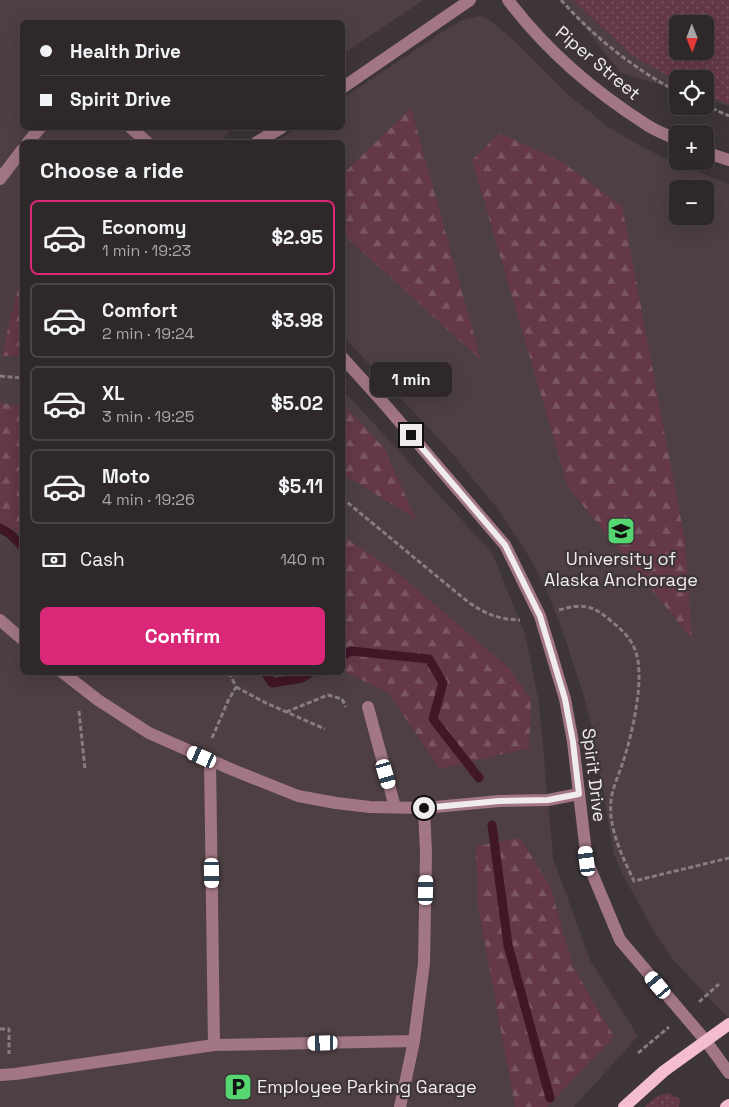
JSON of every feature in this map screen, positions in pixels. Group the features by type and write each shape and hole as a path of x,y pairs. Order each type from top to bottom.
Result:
{"main road":[{"path":"624,1107 664,1071 729,1024"}],"street":[{"path":"345,86 470,0"},
{"name":"Piper Street","path":"508,0 526,24 563,60 648,126 669,136"},
{"path":"30,140 38,130"},
{"path":"133,130 145,140"},
{"path":"260,140 278,130"},
{"path":"0,180 20,153"},
{"path":"714,155 729,160"},
{"name":"Spirit Drive","path":"345,361 505,545 540,616 565,699 573,742 587,861 620,940 706,1041 729,1073"},
{"path":"0,620 20,637"},
{"path":"66,675 98,700 149,733 298,796 370,807 424,808 499,801 548,800 579,794"},
{"path":"368,707 395,807"},
{"path":"210,760 214,1045"},
{"path":"400,1107 414,1041 424,963 426,853 424,808"},
{"path":"0,1075 214,1045 414,1041"}],"path":[{"path":"561,0 575,16 613,50 652,79 669,88"},
{"path":"714,110 729,116"},
{"path":"0,376 20,378"},
{"path":"345,500 468,602 486,614 503,619 521,620 579,605 590,607 603,614 623,630 635,650 638,666 638,697 628,747 611,801 612,820 619,850 634,881 729,858"},
{"path":"230,675 236,687 325,729"},
{"path":"210,740 236,687"},
{"path":"286,712 328,695 342,700 346,707"},
{"path":"79,708 84,770"},
{"path":"0,1029 9,1029"}],"shaded area":[{"path":"0,0 424,0 345,53 345,20 20,20 20,130 230,130 223,140 20,140 20,675 345,675 345,392 492,553 525,634 539,703 553,858 590,960 638,1036 574,1107 0,1107"},
{"path":"563,0 729,0 729,106 714,102 714,70 669,70 669,88 621,73"},
{"name":"University of Alaska Anchorage","path":"480,16 488,19 507,34 565,92 607,126 669,160 669,170 693,170 729,184 729,1019 674,961 656,935 624,877 614,854 594,737 584,697 563,632 546,589 528,555 497,508 450,451 345,338 345,140 278,140 295,130 345,130 345,97 450,27 462,20"}],"green space":[{"path":"573,0 729,0 729,104 714,98 714,70 669,70 669,76 633,56"},
{"path":"411,108 481,360 345,236 345,172"},
{"path":"500,133 562,162 622,206 685,541 692,639 568,487 472,160"},
{"path":"20,278 20,355 2,355"},
{"path":"0,403 20,406 20,533 0,523"},
{"path":"345,406 384,448 416,519 345,475"},
{"path":"345,537 398,573 510,669 531,700 529,748 440,769 388,692 345,672"},
{"path":"520,838 550,886 573,967 614,1037 547,1107 515,1107 478,907 476,846"},
{"path":"669,1093 680,1099 679,1107 644,1107 658,1096"}],"waterway":[{"path":"0,528 10,534 20,544"},
{"path":"345,654 351,651 429,659 443,683 433,719 479,778"},
{"path":"267,675 272,683 302,678 307,675"},
{"path":"492,825 508,945 550,1098"}],"place":[{"name":"University of Alaska Anchorage","path":"621,531"},
{"name":"Employee Parking Garage","path":"238,1087"}],"route":[{"path":"411,435 505,545 540,616 565,699 573,742 579,794 548,800 499,801 424,808"}]}
